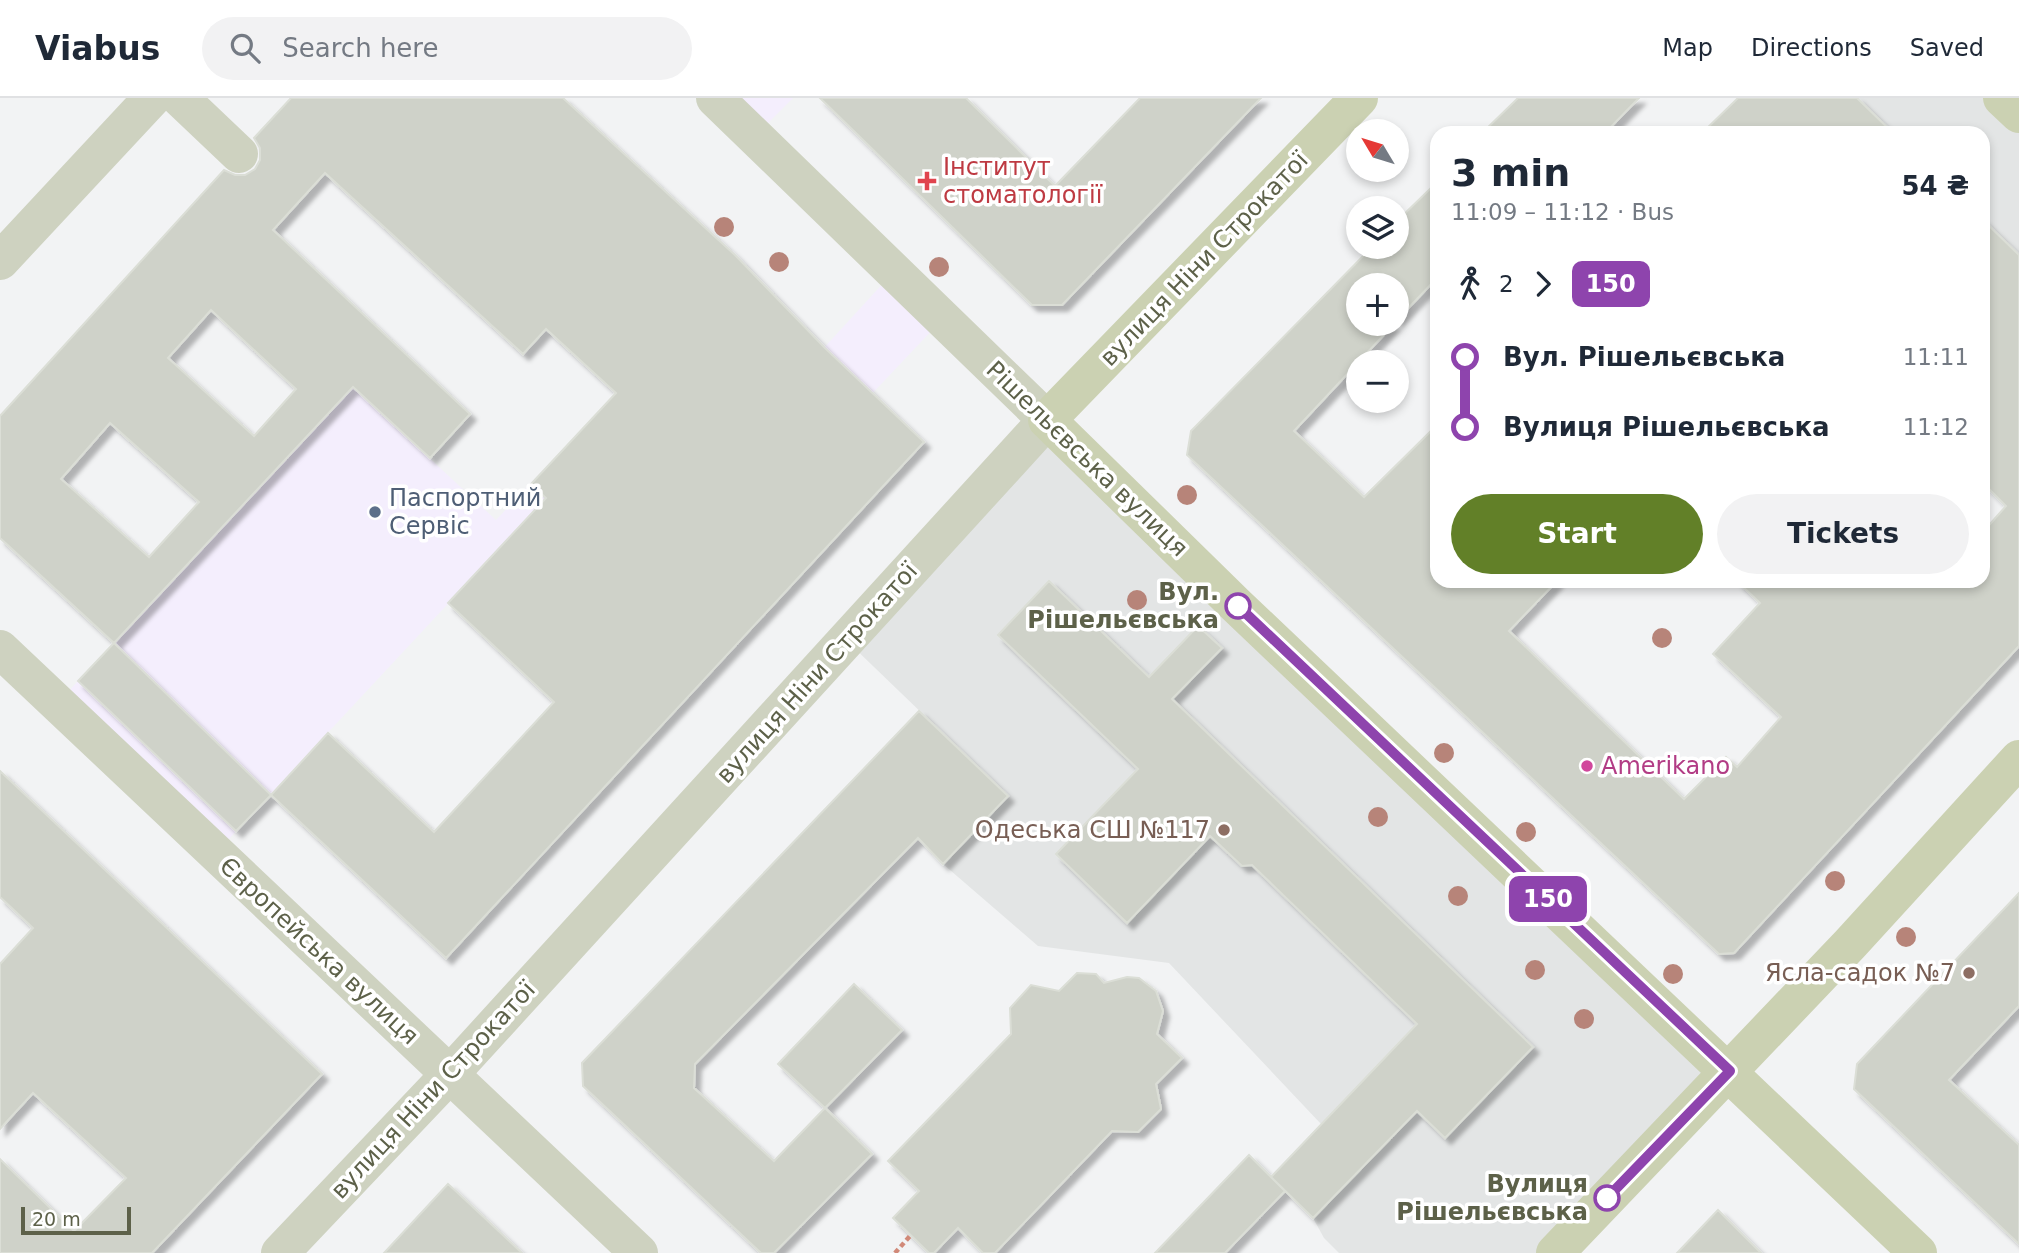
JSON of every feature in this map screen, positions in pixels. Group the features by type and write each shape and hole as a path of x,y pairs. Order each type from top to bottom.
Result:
{"main road":[{"name":"вулиця Ніни Строкатої","path":"1047,420 1359,98"},
{"path":"2002,98 2019,114"},
{"name":"Рішельєвська вулиця","path":"1047,420 1236,605 1730,1071 1918,1253"},
{"path":"1555,1253 1730,1071 2019,760"}],"street":[{"path":"0,261 152,98"},
{"path":"180,98 239,154"},
{"name":"Рішельєвська вулиця","path":"715,98 1047,420"},
{"name":"вулиця Ніни Строкатої","path":"280,1253 450,1074 1047,420"},
{"name":"Європейська вулиця","path":"0,649 639,1253"}],"path":[{"path":"895,1253 910,1236"}],"shaded area":[{"path":"722,98 793,98 758,133"},
{"path":"1801,98 1994,98 2019,122 2019,352 1990,383 1990,126 1774,126"},
{"path":"887,279 937,325 760,512 512,535 225,843 65,695 353,387 496,520 616,393 745,434"},
{"name":"Одеська СШ №117","path":"1048,430 1728,1070 1548,1253 1339,1253 1324,1238 1313,1218 1271,1177 1321,1124 1169,963 1038,946 943,864 1008,796 846,640"}],"building":[{"path":"291,98 563,98 735,255 825,348 924,442 446,958 271,795 328,733 434,832 554,702 448,603 546,498 531,484 616,393 546,329 523,354 325,173 273,230 470,414 430,458 353,387 114,643 0,538 0,416 224,170 235,175 245,175 255,169 260,160 260,148 254,138","holes":["211,310 296,389 254,436 168,358","110,423 199,502 149,557 61,479"]},
{"path":"820,98 966,98 1055,186 1140,98 1261,98 1062,305 1032,305"},
{"path":"1518,98 1639,98 1612,126 1489,126"},
{"path":"1738,98 1857,98 1886,126 1709,126"},
{"path":"1430,189 1430,285 1409,307 1409,273 1346,273 1360,259 1409,259 1409,209"},
{"path":"1990,227 2019,255 2019,646 1734,953 1719,954 1187,455 1191,431 1346,273 1346,336 1383,336 1370,350 1346,350 1346,375 1294,431 1364,497 1430,432 1430,588 1550,588 1509,631 1684,799 1726,757 1737,767 1781,717 1713,654 1760,603 1744,588 1990,588 1990,524 2006,506 1990,490"},
{"path":"1049,581 1149,677 1198,626 1222,648 1172,699 1533,1047 1445,1138 1417,1111 1313,1218 1271,1177 1417,1024 1252,865 1242,866 1210,836 1127,923 1056,854 1138,769 998,635"},
{"path":"114,643 271,795 236,831 78,681"},
{"path":"919,711 1008,796 943,864 918,838 695,1064 694,1088 774,1161 825,1108 872,1154 774,1253 761,1253 583,1086 582,1063"},
{"path":"0,771 322,1074 152,1253 0,1253 0,1159 74,1231 126,1178 33,1093 0,1129 0,964 33,928 0,897"},
{"path":"2019,893 2019,1006 1949,1080 2019,1145 2019,1244 1854,1089 1857,1064"},
{"path":"1077,973 1096,974 1104,983 1127,977 1139,978 1156,991 1163,1011 1157,1034 1182,1058 1156,1084 1161,1109 1138,1132 1112,1131 995,1253 983,1253 958,1228 934,1253 929,1253 893,1218 919,1191 888,1161 1011,1034 1010,1008 1031,985 1059,991"},
{"path":"854,984 902,1030 825,1108 778,1064"},
{"path":"1249,1155 1285,1191 1225,1253 1155,1253"},
{"path":"448,1184 459,1194 522,1253 384,1253"},
{"path":"1718,1210 1761,1253 1677,1253"}],"bus line":[{"name":"150","path":"1238,606 1730,1071 1607,1198"}],"place":[{"name":"Інститут стоматології","path":"927,181"},
{"name":"Паспортний Сервіс","path":"375,512"},
{"name":"Вул. Рішельєвська","path":"1238,606"},
{"name":"Amerikano","path":"1587,766"},
{"name":"Одеська СШ №117","path":"1224,830"},
{"name":"Ясла-садок №7","path":"1969,973"},
{"name":"Вулиця Рішельєвська","path":"1607,1198"}]}
